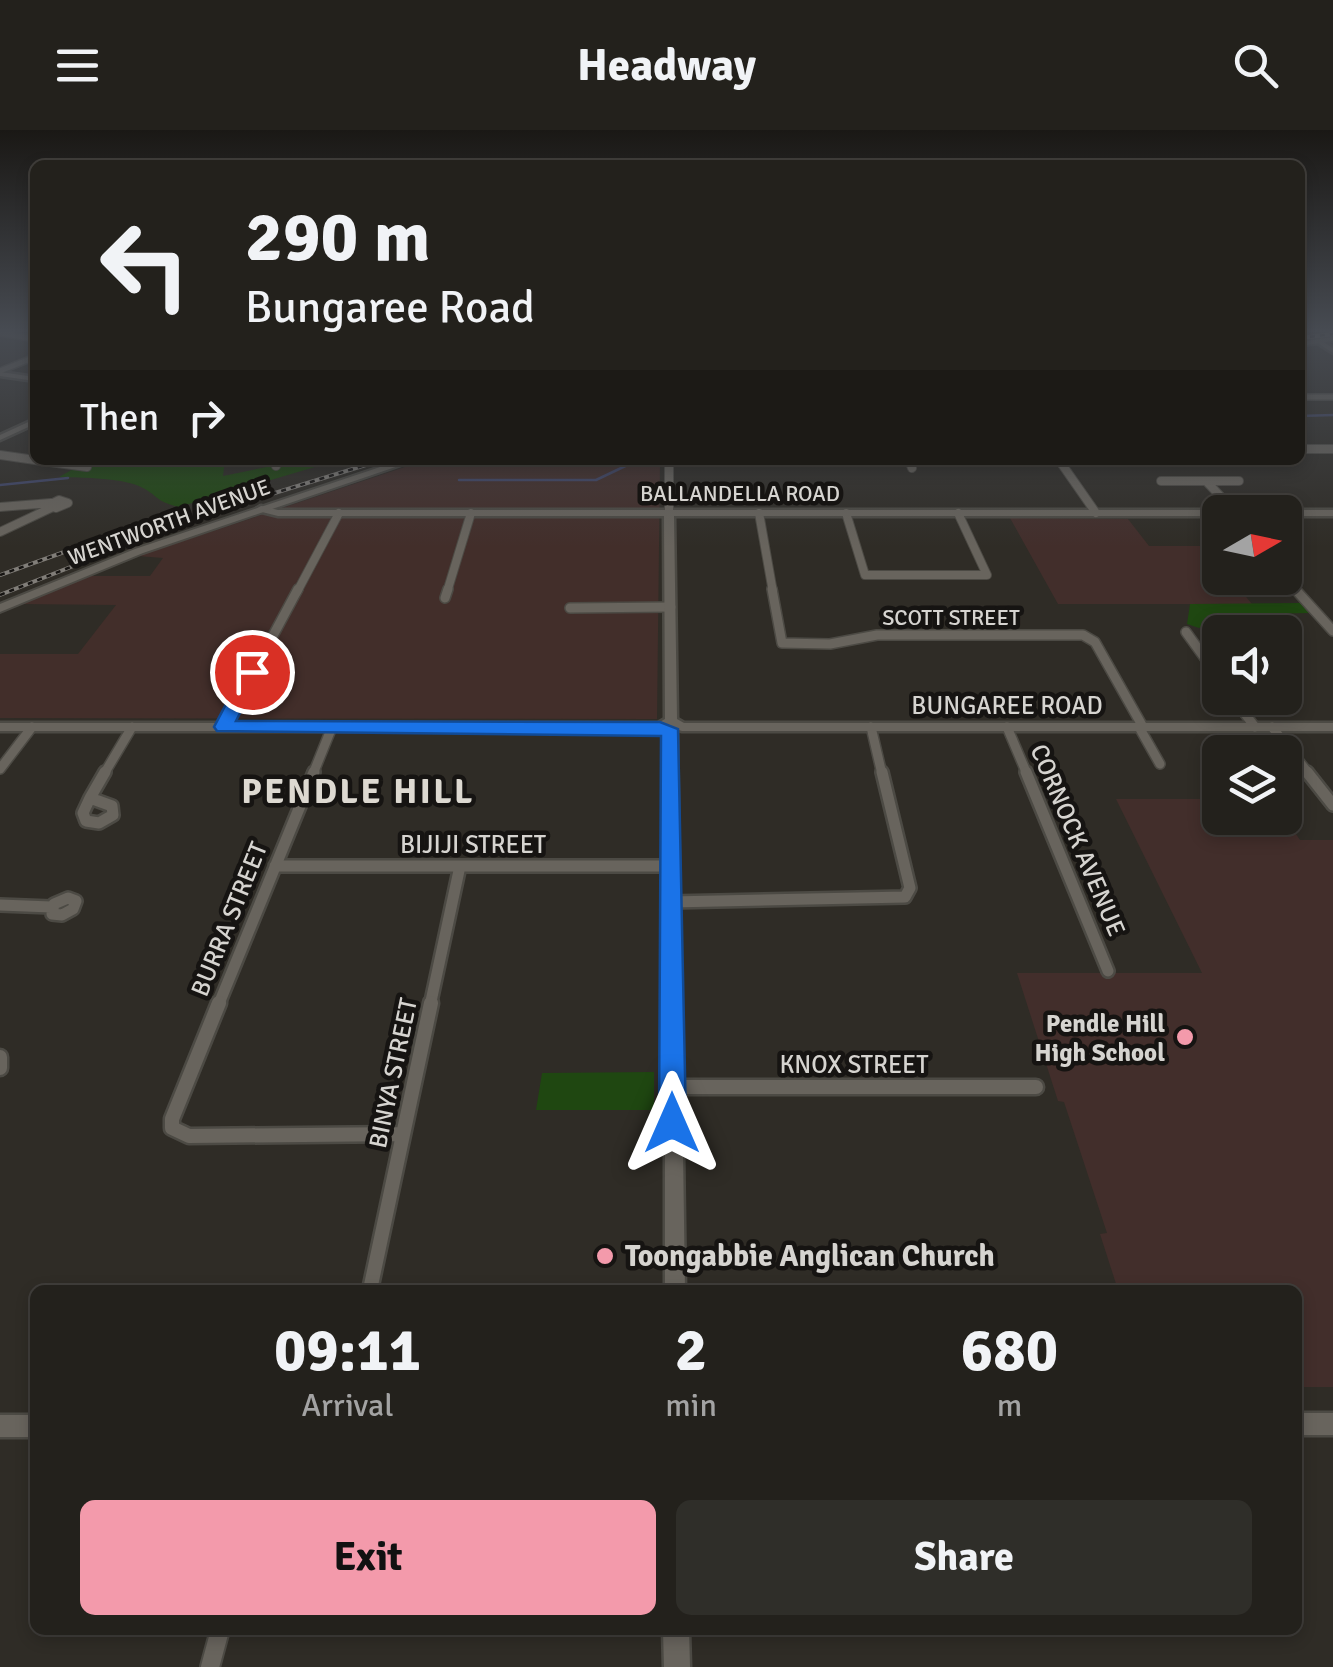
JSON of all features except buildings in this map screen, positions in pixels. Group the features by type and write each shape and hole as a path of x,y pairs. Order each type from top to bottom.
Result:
{"main road":[{"name":"WENTWORTH AVENUE","path":"0,608 115,560 396,465"}],"street":[{"path":"0,438 30,423"},
{"path":"1305,449 1333,449"},
{"path":"0,455 30,459"},
{"path":"67,465 86,468"},
{"path":"670,465 674,1285"},
{"path":"1062,465 1096,513"},
{"path":"1161,481 1238,481"},
{"path":"1207,482 1219,495"},
{"path":"0,507 52,505 0,532"},
{"name":"BALLANDELLA ROAD","path":"261,509 278,513 1202,513"},
{"path":"224,727 338,513"},
{"path":"445,598 471,513"},
{"name":"SCOTT STREET","path":"760,513 782,643 830,644 877,634 1086,636 1095,642 1141,727"},
{"path":"846,513 865,574 987,575 958,513"},
{"path":"1302,514 1330,516"},
{"path":"1300,595 1333,630"},
{"path":"570,608 670,607"},
{"path":"1186,632 1202,654"},
{"path":"1246,715 1255,727"},
{"name":"BUNGAREE ROAD","path":"0,727 1333,727"},
{"path":"0,768 32,727"},
{"path":"90,798 132,727"},
{"name":"BURRA STREET","path":"332,727 172,1119 172,1128 189,1136 403,1134"},
{"path":"671,902 905,896 910,888 871,727"},
{"path":"1141,727 1160,764"},
{"name":"CORNOCK AVENUE","path":"1007,728 1108,971"},
{"path":"1272,728 1333,805"},
{"name":"BIJIJI STREET","path":"275,866 671,866"},
{"name":"BINYA STREET","path":"371,1285 460,866"},
{"path":"0,905 51,907"},
{"path":"0,1068 1,1058"},
{"name":"KNOX STREET","path":"672,1087 1036,1087"},
{"path":"1302,1424 1333,1424"},
{"path":"0,1426 30,1426"},
{"path":"210,1667 219,1635"},
{"path":"676,1635 676,1667"}],"shaded area":[{"path":"411,465 660,465 657,719 0,718 0,654 78,654 116,605 20,604 85,576 150,576 163,558 138,556"},
{"path":"1010,518 1128,519 1149,546 1202,546 1202,595 1244,595 1252,604 1058,604"},
{"name":"Pendle Hill High School","path":"1116,799 1202,799 1202,835 1297,835 1300,840 1333,840 1333,1387 1302,1387 1302,1285 1116,1285 1100,1234 1107,1233 1064,1102 1058,1101 1017,973 1202,973"}],"green space":[{"path":"80,465 224,465 223,476 276,465 322,465 179,507 126,482 59,477"},
{"path":"1300,603 1309,613 1202,615 1199,628 1187,624 1190,604"},
{"path":"654,1072 654,1110 536,1110 542,1073"}],"waterway":[{"path":"1305,416 1333,415"},
{"path":"459,480 596,480 628,465"},
{"path":"0,485 68,478"}],"railway":[{"path":"0,595 200,516 366,465"},
{"path":"0,575 92,542"}],"place":[{"name":"Pendle Hill High School","path":"1185,1037"},
{"name":"Toongabbie Anglican Church","path":"605,1256"}],"district":[{"name":"PENDLE HILL","path":"358,791"}],"route":[{"path":"252,672 224,727 645,727 671,734 672,1123"}]}
